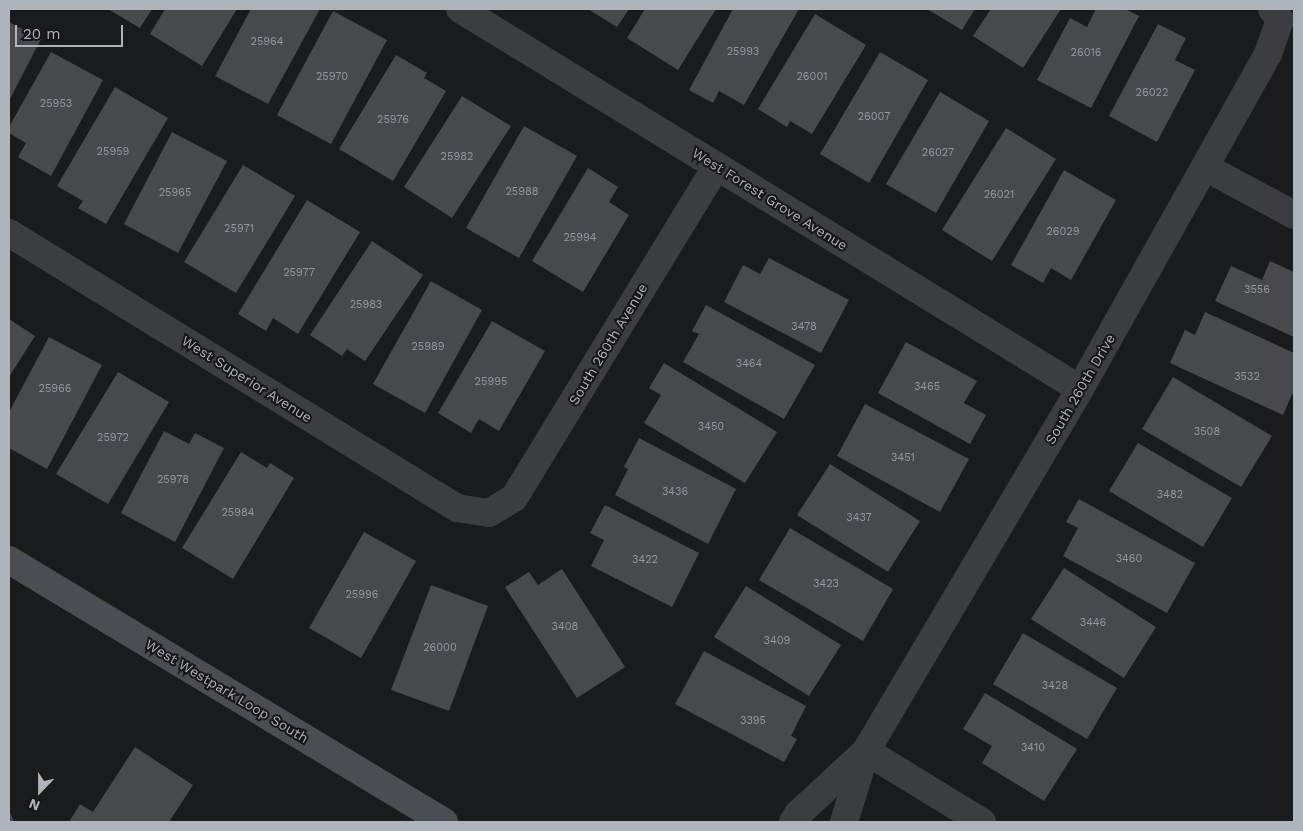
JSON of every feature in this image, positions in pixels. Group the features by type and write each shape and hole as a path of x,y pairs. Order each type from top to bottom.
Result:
{"street":[{"name":"West Forest Grove Avenue","path":"460,9 1080,389"},
{"name":"South 260th Drive","path":"844,822 866,751 1080,389 1268,54 1276,14"},
{"name":"South 260th Avenue","path":"489,513 514,498 717,166"},
{"path":"1205,167 1294,215"},
{"name":"West Superior Avenue","path":"9,233 457,508 489,513"},
{"name":"West Westpark Loop South","path":"9,560 444,822"},
{"name":"South 260th Drive","path":"793,822 798,814 866,751"},
{"path":"866,751 982,822"}],"building":[{"path":"108,9 152,9 140,28"},
{"path":"165,9 237,9 202,66 150,34"},
{"path":"251,9 320,9 268,104 215,76"},
{"path":"588,9 629,9 617,27"},
{"path":"645,9 716,9 678,70 627,38"},
{"path":"733,9 799,9 744,105 719,91 713,103 689,90"},
{"path":"927,9 975,9 962,30"},
{"path":"991,9 1061,9 1023,68 973,36"},
{"path":"1096,9 1125,9 1139,16 1091,108 1037,80 1070,18 1087,27"},
{"path":"333,11 387,40 331,144 277,115"},
{"path":"815,14 866,45 812,134 790,121 787,127 758,109"},
{"path":"9,22 41,39 9,101"},
{"path":"1158,24 1186,38 1175,60 1195,70 1157,142 1109,116"},
{"path":"51,52 103,80 51,176 18,157 26,143 9,133 9,127"},
{"path":"880,52 928,80 869,183 820,154"},
{"path":"396,55 427,73 424,78 446,91 393,181 339,149"},
{"path":"115,87 168,118 106,224 78,208 83,201 57,186"},
{"path":"940,92 989,121 936,213 886,184"},
{"path":"462,96 511,126 452,218 404,187"},
{"path":"524,126 577,156 519,258 466,228"},
{"path":"1006,128 1056,159 992,261 942,230"},
{"path":"172,132 227,161 178,253 124,224"},
{"path":"243,165 295,196 236,293 184,262"},
{"path":"588,168 618,187 609,202 629,215 583,292 532,261"},
{"path":"1064,170 1116,200 1071,280 1051,268 1043,283 1011,265"},
{"path":"307,200 360,232 298,334 273,318 266,331 238,314"},
{"path":"372,241 423,275 365,361 347,349 342,356 310,335"},
{"path":"769,258 849,300 821,353 724,302 743,265 760,274"},
{"path":"1270,261 1294,272 1294,337 1215,301 1231,266 1262,280"},
{"path":"431,281 482,310 425,413 373,384"},
{"path":"706,305 815,365 784,419 683,362 699,334 692,331"},
{"path":"1205,312 1294,353 1294,390 1283,415 1170,363 1185,330 1195,335"},
{"path":"9,319 35,336 9,377"},
{"path":"492,321 545,351 499,431 479,419 471,433 438,413"},
{"path":"49,337 102,365 47,469 9,448 9,412"},
{"path":"906,342 977,381 964,403 986,415 970,444 878,393"},
{"path":"664,363 777,432 745,483 644,423 661,395 649,388"},
{"path":"118,372 169,402 108,504 56,474"},
{"path":"1173,377 1272,436 1241,487 1142,429"},
{"path":"865,404 969,459 940,512 837,456"},
{"path":"164,431 189,444 195,433 224,448 175,542 121,513"},
{"path":"639,438 736,489 708,544 615,495 628,469 624,467"},
{"path":"1138,443 1232,498 1203,547 1109,491"},
{"path":"241,452 267,468 270,463 294,478 233,579 182,548"},
{"path":"830,464 920,521 888,572 797,515"},
{"path":"1079,499 1195,563 1167,613 1063,556 1078,528 1066,522"},
{"path":"605,505 699,553 672,607 591,566 604,540 590,533"},
{"path":"790,528 893,589 863,641 759,580"},
{"path":"364,532 416,561 361,658 309,628"},
{"path":"1064,568 1156,627 1124,678 1031,619"},
{"path":"562,569 625,667 577,698 505,587 529,572 538,585"},
{"path":"431,585 488,606 449,711 391,690"},
{"path":"746,586 841,645 809,696 714,637"},
{"path":"1023,633 1117,688 1087,739 993,684"},
{"path":"704,651 806,706 791,736 797,739 784,762 675,704"},
{"path":"985,693 1077,749 1044,801 982,763 992,746 963,729"},
{"path":"135,747 193,785 169,822 69,822 80,804 93,812"},
{"path":"9,810 14,822 9,822"}]}
